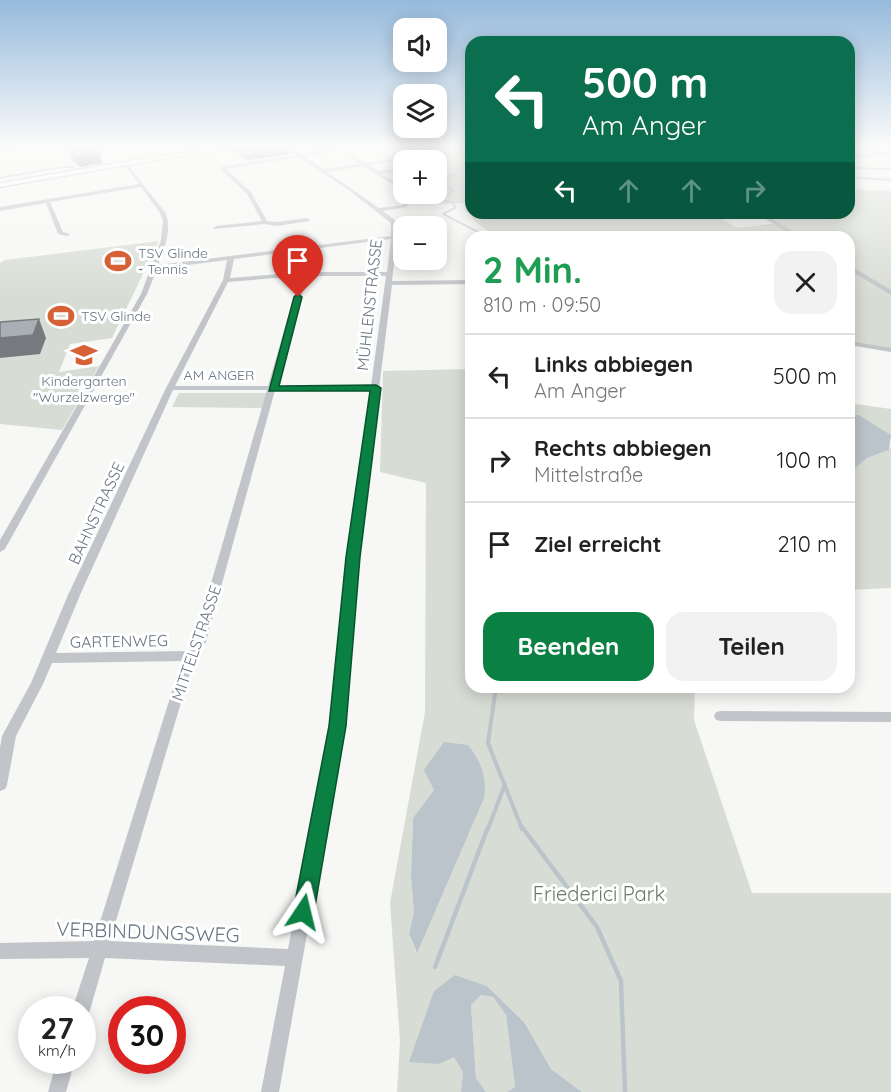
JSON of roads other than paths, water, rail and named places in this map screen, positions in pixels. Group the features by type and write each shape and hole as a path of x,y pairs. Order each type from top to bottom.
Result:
{"street":[{"path":"0,209 66,197"},
{"path":"0,549 144,294 164,240 166,221 150,197"},
{"path":"251,197 265,222"},
{"name":"MÜHLENSTRASSE","path":"359,197 393,221"},
{"path":"47,200 61,234 67,234"},
{"path":"378,210 406,204"},
{"path":"769,219 789,231"},
{"path":"216,228 307,220"},
{"path":"155,267 393,239"},
{"name":"MÜHLENSTRASSE","path":"270,1092 337,726 353,557 393,249"},
{"name":"BAHNSTRASSE","path":"0,785 9,736 49,658 74,595 170,388 226,280 231,257"},
{"path":"855,271 891,293"},
{"path":"226,280 304,274 465,282"},
{"name":"MITTELSTRASSE","path":"85,996 190,656 200,642 304,274"},
{"path":"855,344 891,350"},
{"name":"AM ANGER","path":"170,388 376,388"},
{"name":"GARTENWEG","path":"49,658 190,656"},
{"path":"721,717 891,717"},
{"name":"VERBINDUNGSWEG","path":"0,951 99,949 295,958"},
{"path":"57,1092 62,1074"}],"waterway":[{"path":"445,197 441,200 453,203"},
{"path":"454,204 455,208 443,214 476,231"},
{"path":"495,693 488,743 505,785"},
{"path":"488,829 505,785"},
{"path":"505,785 522,829"},
{"path":"435,967 488,827"},
{"path":"522,827 597,927 621,981 625,1092"}],"place":[{"name":"TSV Glinde - Tennis","path":"118,261"},
{"name":"TSV Glinde","path":"61,316"},
{"name":"Kindergarten \"Wurzelzwerge\"","path":"84,355"}],"park label":[{"name":"Friederici Park","path":"599,894"}]}
